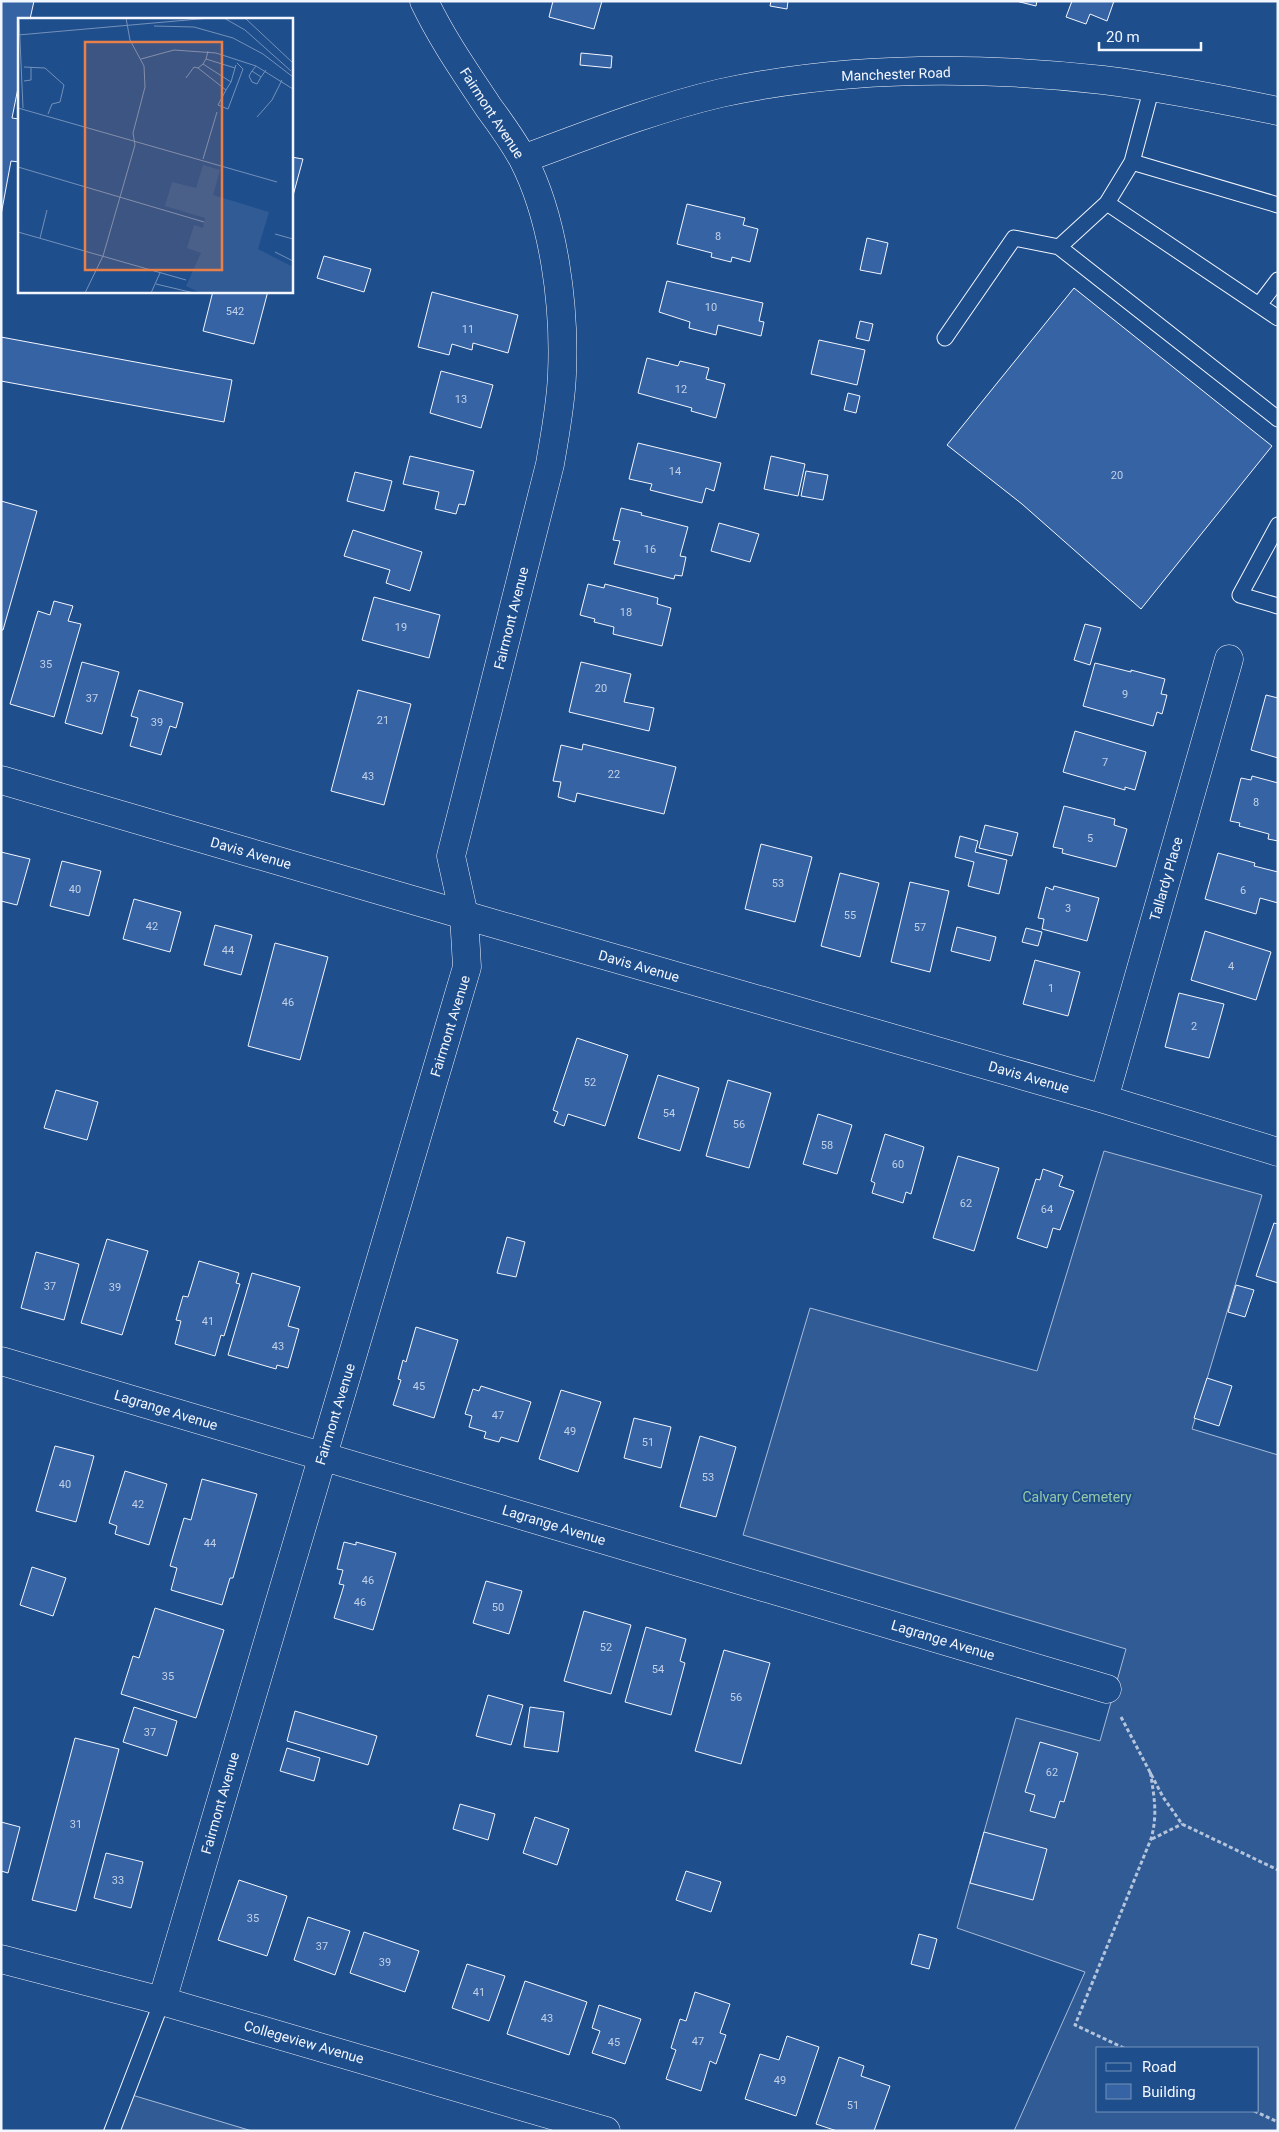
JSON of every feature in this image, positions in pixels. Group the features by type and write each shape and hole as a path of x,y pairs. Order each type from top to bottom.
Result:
{"street":[{"name":"Fairmont Avenue","path":"162,2001 468,967 464,916 451,856 550,464 558,418 562,373 562,328 552,252 538,197 523,159 450,50 424,1"},
{"name":"Manchester Road","path":"523,159 670,107 720,94 771,83 898,72 991,73 1103,80 1152,87 1278,112"},
{"name":"Tallardy Place","path":"1104,1099 1229,659"},
{"name":"Davis Avenue","path":"1,780 464,916 1104,1099 1278,1152"},
{"name":"Lagrange Avenue","path":"1,1361 1107,1689"},
{"name":"Collegeview Avenue","path":"1,1959 162,2001 606,2131"}],"lane":[{"path":"1058,247 1106,203 1132,162 1152,87"},
{"path":"1132,162 1278,205"},
{"path":"1106,203 1278,318"},
{"path":"944,338 1014,238 1058,247 1278,419"},
{"path":"1259,305 1278,280"},
{"path":"1278,525 1240,595 1278,606"},
{"path":"112,2131 162,2001"}],"path":[{"path":"1107,1689 1136,1749 1150,1770 1163,1797 1182,1824 1278,1870"},
{"path":"1122,2047 1075,2025 1156,1823 1156,1807 1150,1770"},
{"path":"1151,1839 1182,1824"},
{"path":"1256,2112 1278,2122"}],"shaded area":[{"name":"Calvary Cemetery","path":"1104,1151 1262,1195 1192,1429 1278,1455 1278,2131 1014,2131 1085,1972 957,1928 1016,1718 1100,1741 1126,1649 743,1535 810,1308 1037,1371"},
{"path":"122,2092 252,2131 103,2131"}],"building":[{"path":"1,1 34,1 30,18 18,18 18,88 12,118 18,119 18,162 11,161 1,215"},
{"path":"553,1 602,1 594,29 549,17"},
{"path":"771,1 788,1 787,9 770,6"},
{"path":"1016,1 1037,1 1036,6"},
{"path":"1072,1 1114,1 1107,21 1090,14 1086,24 1066,17"},
{"path":"581,53 612,56 611,68 580,65"},
{"path":"292,157 303,159 292,199"},
{"path":"687,204 745,218 743,225 758,229 750,262 732,257 731,262 711,257 712,253 677,244"},
{"path":"867,238 888,243 881,274 860,270"},
{"path":"324,256 371,269 364,292 317,278"},
{"path":"667,281 763,303 759,321 764,322 761,336 718,325 716,335 689,328 690,322 659,312"},
{"path":"1074,288 1272,446 1141,609 1022,504 947,445"},
{"path":"213,292 268,292 254,344 203,331"},
{"path":"432,292 518,315 508,353 473,343 472,350 452,344 449,355 418,347"},
{"path":"860,321 873,324 869,341 856,338"},
{"path":"1,337 232,380 224,422 1,381"},
{"path":"819,340 865,350 857,385 811,374"},
{"path":"647,358 678,366 680,361 709,368 706,379 725,384 716,418 691,411 692,408 638,393"},
{"path":"441,371 493,385 481,428 430,413"},
{"path":"848,393 860,396 856,413 844,410"},
{"path":"638,443 721,463 714,491 706,488 702,503 650,490 652,484 629,479"},
{"path":"410,456 474,471 465,505 459,504 456,514 435,509 439,492 403,484"},
{"path":"771,456 805,464 798,496 764,489"},
{"path":"806,471 828,475 823,500 801,496"},
{"path":"355,472 392,481 384,511 347,501"},
{"path":"1,501 37,511 3,630 1,630"},
{"path":"621,508 688,527 680,556 686,557 682,576 675,575 674,579 614,564 620,541 613,540"},
{"path":"719,523 759,534 750,562 711,551"},
{"path":"353,530 422,552 410,591 386,583 390,570 344,556"},
{"path":"588,584 604,588 605,584 658,598 657,604 671,608 662,646 613,634 614,627 594,622 595,619 580,615"},
{"path":"374,597 440,615 429,658 362,640"},
{"path":"54,601 73,606 68,621 81,624 54,717 10,704 38,611 50,615"},
{"path":"1085,624 1101,628 1090,665 1074,660"},
{"path":"82,662 119,672 102,734 65,723"},
{"path":"581,662 631,674 624,702 654,708 649,731 569,712"},
{"path":"1095,663 1165,679 1161,694 1167,695 1162,714 1157,712 1153,726 1083,706"},
{"path":"139,690 183,703 176,728 170,726 161,755 130,746 138,718 131,716"},
{"path":"358,690 411,704 384,805 331,791"},
{"path":"1266,695 1278,698 1278,758 1251,750"},
{"path":"1075,731 1146,752 1135,790 1125,787 1125,790 1063,772"},
{"path":"583,744 676,767 664,814 577,793 575,802 558,797 561,782 553,781 561,745 582,750"},
{"path":"1252,776 1278,783 1278,841 1268,839 1269,834 1239,826 1240,823 1230,821 1241,778 1251,780"},
{"path":"1064,806 1115,819 1114,825 1127,829 1116,867 1062,853 1063,849 1053,847"},
{"path":"985,825 1018,833 1012,856 979,848"},
{"path":"960,836 978,841 975,852 1007,860 999,894 968,886 974,862 955,857"},
{"path":"761,844 812,857 795,922 745,909"},
{"path":"1,852 30,859 17,905 1,901"},
{"path":"1218,853 1255,863 1254,866 1278,872 1278,903 1260,898 1256,914 1205,899"},
{"path":"62,861 101,871 89,916 50,906"},
{"path":"840,873 879,883 860,957 821,946"},
{"path":"910,882 949,891 930,972 891,962"},
{"path":"1054,886 1099,898 1087,941 1042,929 1044,919 1038,918 1046,887 1053,890"},
{"path":"134,899 181,912 170,952 123,939"},
{"path":"215,925 252,935 241,975 204,965"},
{"path":"957,927 996,937 990,961 951,951"},
{"path":"1026,928 1042,932 1038,946 1022,942"},
{"path":"1205,931 1271,952 1256,1000 1191,980"},
{"path":"275,943 328,957 300,1060 248,1046"},
{"path":"1035,960 1080,972 1068,1016 1023,1004"},
{"path":"1179,993 1224,1004 1209,1058 1165,1047"},
{"path":"577,1038 628,1055 605,1126 568,1114 564,1126 554,1122 558,1112 553,1110"},
{"path":"658,1075 699,1088 680,1151 638,1138"},
{"path":"728,1080 771,1093 749,1168 706,1156"},
{"path":"56,1090 98,1102 87,1140 44,1128"},
{"path":"818,1114 852,1125 837,1174 803,1164"},
{"path":"885,1134 924,1147 911,1194 906,1192 903,1203 872,1193 875,1183 871,1181"},
{"path":"958,1156 999,1168 974,1251 933,1238"},
{"path":"1043,1169 1063,1176 1059,1186 1074,1191 1060,1230 1053,1228 1047,1248 1017,1238 1036,1179 1040,1180"},
{"path":"1274,1223 1278,1224 1278,1283 1256,1276"},
{"path":"507,1237 525,1242 516,1277 497,1273"},
{"path":"107,1239 148,1251 122,1335 81,1323"},
{"path":"36,1252 79,1264 64,1320 21,1308"},
{"path":"199,1261 239,1273 236,1283 240,1284 224,1336 221,1335 215,1356 175,1344 181,1321 176,1320 183,1296 188,1297"},
{"path":"252,1273 300,1287 288,1326 299,1329 288,1368 277,1365 276,1369 228,1355"},
{"path":"1236,1285 1254,1290 1245,1317 1228,1312"},
{"path":"416,1327 458,1340 434,1418 393,1405 401,1380 398,1379 403,1360 406,1362"},
{"path":"1207,1378 1232,1386 1219,1426 1194,1418"},
{"path":"481,1386 531,1402 518,1442 501,1437 499,1442 484,1438 486,1432 469,1427 472,1416 465,1414 473,1389 479,1391"},
{"path":"561,1390 601,1402 578,1472 539,1459"},
{"path":"634,1418 671,1427 661,1468 624,1458"},
{"path":"700,1436 736,1447 716,1517 680,1507"},
{"path":"55,1446 94,1456 76,1522 36,1511"},
{"path":"125,1471 167,1484 149,1545 115,1534 117,1526 109,1523"},
{"path":"202,1479 257,1494 233,1578 230,1578 222,1605 171,1590 177,1568 170,1566 184,1518 191,1520"},
{"path":"344,1542 356,1545 356,1542 396,1553 373,1630 334,1618 344,1585 339,1584 343,1570 337,1569"},
{"path":"32,1567 66,1578 53,1616 20,1605"},
{"path":"486,1581 522,1591 509,1634 473,1623"},
{"path":"155,1608 224,1630 196,1718 121,1694 133,1656 139,1658"},
{"path":"584,1611 631,1625 611,1694 564,1681"},
{"path":"646,1627 686,1639 680,1661 685,1663 671,1715 625,1702"},
{"path":"724,1650 770,1663 741,1764 695,1751"},
{"path":"488,1695 523,1705 511,1745 476,1736"},
{"path":"134,1707 177,1721 167,1756 123,1742"},
{"path":"530,1707 564,1712 558,1752 524,1747"},
{"path":"295,1711 377,1736 368,1765 287,1741"},
{"path":"75,1738 119,1749 76,1911 32,1900"},
{"path":"1040,1742 1078,1753 1064,1802 1060,1801 1055,1818 1030,1811 1035,1795 1025,1792"},
{"path":"287,1748 320,1758 314,1781 280,1771"},
{"path":"460,1804 495,1814 488,1840 453,1829"},
{"path":"535,1817 569,1829 557,1865 523,1853"},
{"path":"1,1822 20,1827 8,1873 1,1871"},
{"path":"984,1832 1047,1849 1033,1900 970,1883"},
{"path":"106,1853 143,1862 131,1908 94,1898"},
{"path":"686,1871 721,1882 711,1912 676,1900"},
{"path":"239,1880 287,1896 267,1956 218,1940"},
{"path":"308,1917 350,1931 335,1975 294,1960"},
{"path":"364,1932 419,1951 405,1992 350,1973"},
{"path":"919,1934 937,1939 929,1969 911,1964"},
{"path":"467,1964 505,1976 489,2021 452,2008"},
{"path":"525,1981 587,2002 569,2055 507,2034"},
{"path":"695,1992 730,2004 720,2033 726,2035 716,2064 710,2061 701,2091 666,2079 676,2050 671,2048 680,2019 686,2021"},
{"path":"599,2005 641,2019 625,2064 592,2053 600,2031 592,2028"},
{"path":"787,2036 819,2047 796,2116 745,2099 760,2054 779,2060"},
{"path":"839,2057 864,2066 861,2076 890,2086 874,2131 837,2131 816,2124"}]}
